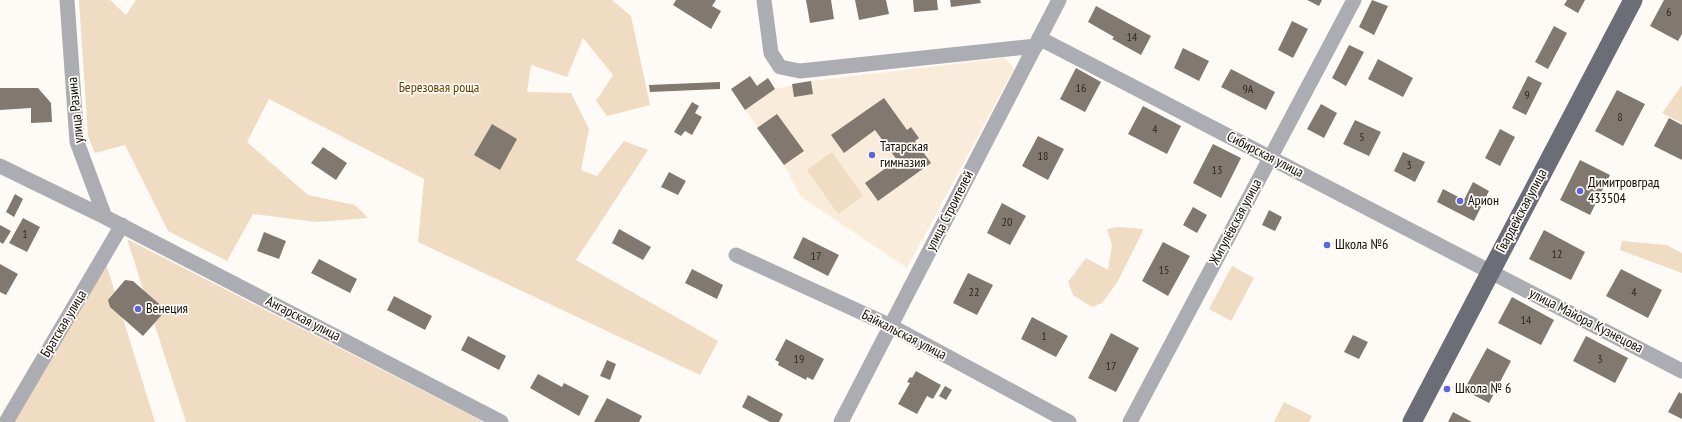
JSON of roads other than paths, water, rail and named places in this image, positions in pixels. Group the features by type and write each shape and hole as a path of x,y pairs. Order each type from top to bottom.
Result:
{"main road":[{"name":"Гвардейская улица","path":"1412,422 1633,0"}],"street":[{"name":"улица Разина","path":"67,0 77,142 105,217"},
{"path":"764,0 772,53 780,67 800,71 1038,42"},
{"name":"улица Строителей","path":"841,422 1059,0"},
{"name":"Жигулёвская улица","path":"1130,422 1354,0"},
{"name":"Сибирская улица","path":"1038,42 1270,158 1490,272"},
{"name":"Ангарская улица","path":"0,166 122,225 502,422"},
{"name":"Братская улица","path":"6,422 122,225"},
{"name":"Байкальская улица","path":"736,254 890,326 1069,422"},
{"name":"улица Майора Кузнецова","path":"1490,272 1682,371"}],"place":[{"name":"Татарская гимназия","path":"872,155"},
{"name":"Димитровград 433504","path":"1580,191"},
{"name":"Арион","path":"1460,201"},
{"name":"Школа №6","path":"1327,245"},
{"name":"Венеция","path":"138,309"},
{"name":"Школа № 6","path":"1447,389"}],"park label":[{"name":"Березовая роща","path":"439,88"}]}
